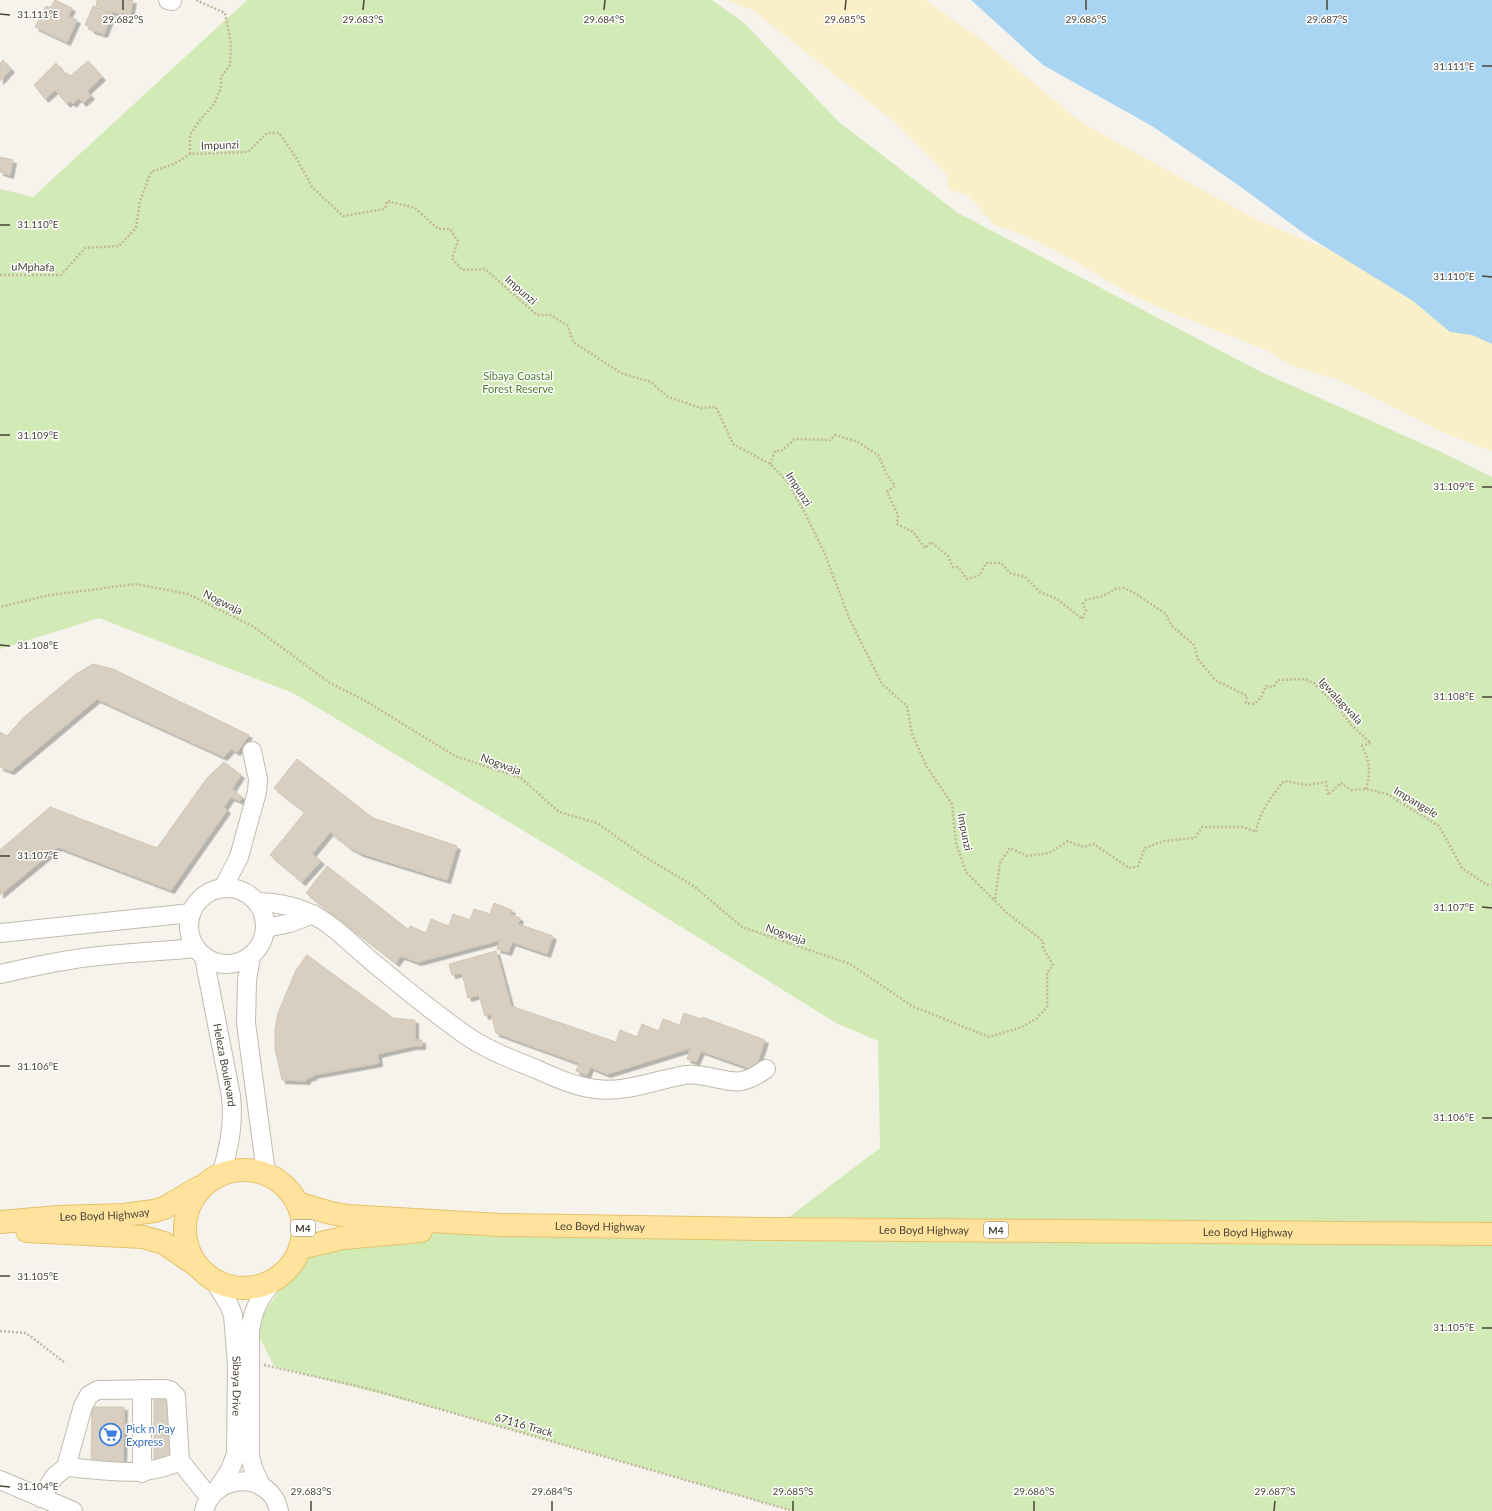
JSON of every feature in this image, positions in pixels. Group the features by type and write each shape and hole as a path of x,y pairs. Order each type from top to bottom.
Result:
{"main road":[{"name":"Leo Boyd Highway","path":"0,1222 58,1217 124,1215 154,1211 164,1208 222,1173 244,1169 266,1173 284,1184 298,1203 303,1225 300,1248 290,1267 273,1281 264,1285 243,1289 228,1286 214,1280 196,1265 164,1243 143,1237 0,1229"},
{"name":"Leo Boyd Highway","path":"196,1265 186,1242 186,1217 189,1205 204,1185"},
{"name":"Leo Boyd Highway","path":"298,1203 331,1213 347,1216 500,1225 788,1229 1492,1234"},
{"name":"Leo Boyd Highway","path":"300,1248 343,1238 500,1225"}],"street":[{"path":"223,888 240,857 257,792 258,779 252,751"},
{"path":"0,974 40,965 102,956 200,952 215,963 228,965 240,963 251,957 259,949 264,939 266,928 264,915 251,897 240,857"},
{"path":"0,933 191,913 196,903 213,890 234,888 251,897 288,905 313,914 336,929 380,968 471,1038 493,1051 556,1078 596,1090 628,1088 668,1078 692,1074 740,1082 756,1076 766,1069"},
{"name":"Heleza Boulevard","path":"191,913 190,931 200,952 231,1096 233,1118 231,1136 222,1173"},
{"path":"266,928 290,923 313,914"},
{"path":"251,957 246,980 246,1024 266,1173"},
{"name":"Sibaya Drive","path":"207,1503 226,1478 236,1454 237,1365 235,1326 233,1315 214,1280"},
{"name":"Sibaya Drive","path":"273,1281 262,1295 254,1311 250,1332 250,1456 253,1468 261,1486 272,1495 279,1511"},
{"path":"142,1389 142,1473"},
{"path":"41,1498 54,1477 66,1467 83,1406 89,1395 98,1390 165,1389 170,1390 176,1396 180,1461 207,1503 234,1481 248,1481 261,1486"},
{"path":"66,1467 142,1473 164,1469 180,1461"},
{"path":"0,1480 73,1511"}],"path":[{"path":"190,154 190,134 214,104 221,88 221,77 230,65 230,44 225,12 196,0"},
{"name":"Impunzi","path":"190,154 248,152 267,133 280,133 297,159 312,187 343,216 385,210 387,201 415,208 438,229 450,229 458,241 452,258 462,270 485,269 537,315 551,315 568,326 573,342 622,373 651,382 668,397 701,408 716,407 733,444 770,464 787,481 824,552 850,620 882,684 907,706 912,734 927,767 952,804 956,843 966,872 995,899 1007,913 1043,941 1043,948 1053,965 1047,973 1047,1007 1037,1018 1022,1027"},
{"name":"uMphafa","path":"0,275 61,275 85,248 119,246 136,228 140,201 151,172 174,164 190,154"},
{"name":"Igwalagwala","path":"770,464 775,452 781,452 795,439 830,440 835,435 858,442 878,456 887,475 895,486 887,492 898,515 897,524 913,532 925,548 931,542 948,556 953,567 958,567 967,579 980,575 986,563 1001,563 1010,573 1025,576 1040,592 1057,599 1082,619 1086,611 1083,604 1086,600 1103,596 1115,589 1124,588 1166,614 1171,625 1194,645 1198,659 1215,680 1247,696 1246,703 1254,704 1261,698 1266,686 1273,686 1278,680 1305,679 1314,683 1340,710 1352,726 1371,743 1362,746 1368,758 1371,773 1366,789"},
{"name":"Nogwaja","path":"0,607 50,595 136,584 188,594 254,626 330,683 364,700 455,756 521,778 560,812 597,823 642,855 695,887 742,927 850,964 912,1006 989,1037 1022,1027"},
{"name":"Impangele","path":"995,899 1000,863 1010,848 1027,856 1049,854 1068,841 1084,847 1094,844 1129,868 1138,866 1145,848 1164,841 1195,838 1202,827 1243,827 1256,832 1258,820 1273,794 1284,781 1307,785 1326,782 1328,795 1342,783 1351,790 1366,789 1387,794 1440,826 1462,868 1488,885 1492,884"},
{"path":"0,1331 26,1333 64,1362"},
{"name":"67116 Track","path":"250,1363 274,1366 370,1389 792,1511"}],"green space":[{"name":"Sibaya Coastal Forest Reserve","path":"247,0 712,0 744,23 840,123 958,213 1263,373 1441,452 1492,477 1492,1511 793,1511 453,1413 274,1366 255,1328 305,1249 500,1225 773,1229 880,1148 878,1041 836,1023 604,879 293,693 99,618 0,649 0,189 33,197"}],"sand":[{"path":"726,0 925,0 986,43 1082,123 1253,218 1408,283 1492,323 1492,451 1442,432 1339,380 1290,365 1266,350 1165,310 1128,293 1064,255 1024,235 994,225 969,196 948,189 947,175 893,121 753,10"}],"water":[{"path":"971,0 1492,0 1492,344 1472,335 1450,332 1413,301 1309,237 1234,182 1152,126 1043,65"}],"building":[{"path":"55,0 72,8 68,16 77,20 67,42 35,27 46,6 50,8"},
{"path":"97,0 133,0 130,15 102,10 102,7 96,6"},
{"path":"93,6 112,14 104,34 91,30 91,28 85,25"},
{"path":"3,60 11,69 0,81 0,63"},
{"path":"88,61 102,77 87,91 91,96 83,103 78,98 73,104 70,101 67,104 55,90 45,99 34,85 56,63 65,74 67,73 70,76"},
{"path":"0,157 13,160 10,175 0,172"},
{"path":"93,664 113,669 249,735 237,752 231,749 224,757 97,699 11,771 0,767 0,732 7,736 23,718 76,674"},
{"path":"297,759 373,818 457,846 447,880 360,853 349,847 330,832 312,854 321,861 302,882 270,855 305,812 274,788"},
{"path":"224,762 241,775 232,789 242,797 240,801 231,797 224,807 227,810 171,890 58,847 0,895 0,850 50,807 157,848 207,778"},
{"path":"327,866 409,930 410,926 426,933 431,919 449,926 453,914 470,920 474,909 490,914 494,903 512,910 510,914 520,918 518,924 553,936 547,954 512,942 508,952 497,949 500,940 418,962 401,956 396,963 306,893"},
{"path":"496,951 511,1006 616,1042 620,1030 637,1037 642,1024 659,1031 663,1019 680,1025 684,1013 701,1019 702,1017 765,1040 755,1070 701,1051 696,1062 687,1059 691,1048 607,1074 590,1067 587,1075 576,1071 579,1063 496,1033 491,1014 485,1016 479,995 468,998 462,973 452,975 449,964"},
{"path":"307,955 393,1018 415,1020 415,1040 422,1040 422,1046 413,1046 378,1054 379,1063 313,1075 313,1077 309,1077 306,1081 282,1080 275,1049 275,1029 278,1013 296,970"},
{"path":"154,1395 171,1395 171,1459 154,1459"},
{"path":"92,1407 124,1407 123,1464 91,1463"}],"place":[{"name":"Pick n Pay Express","path":"110,1435"}]}
